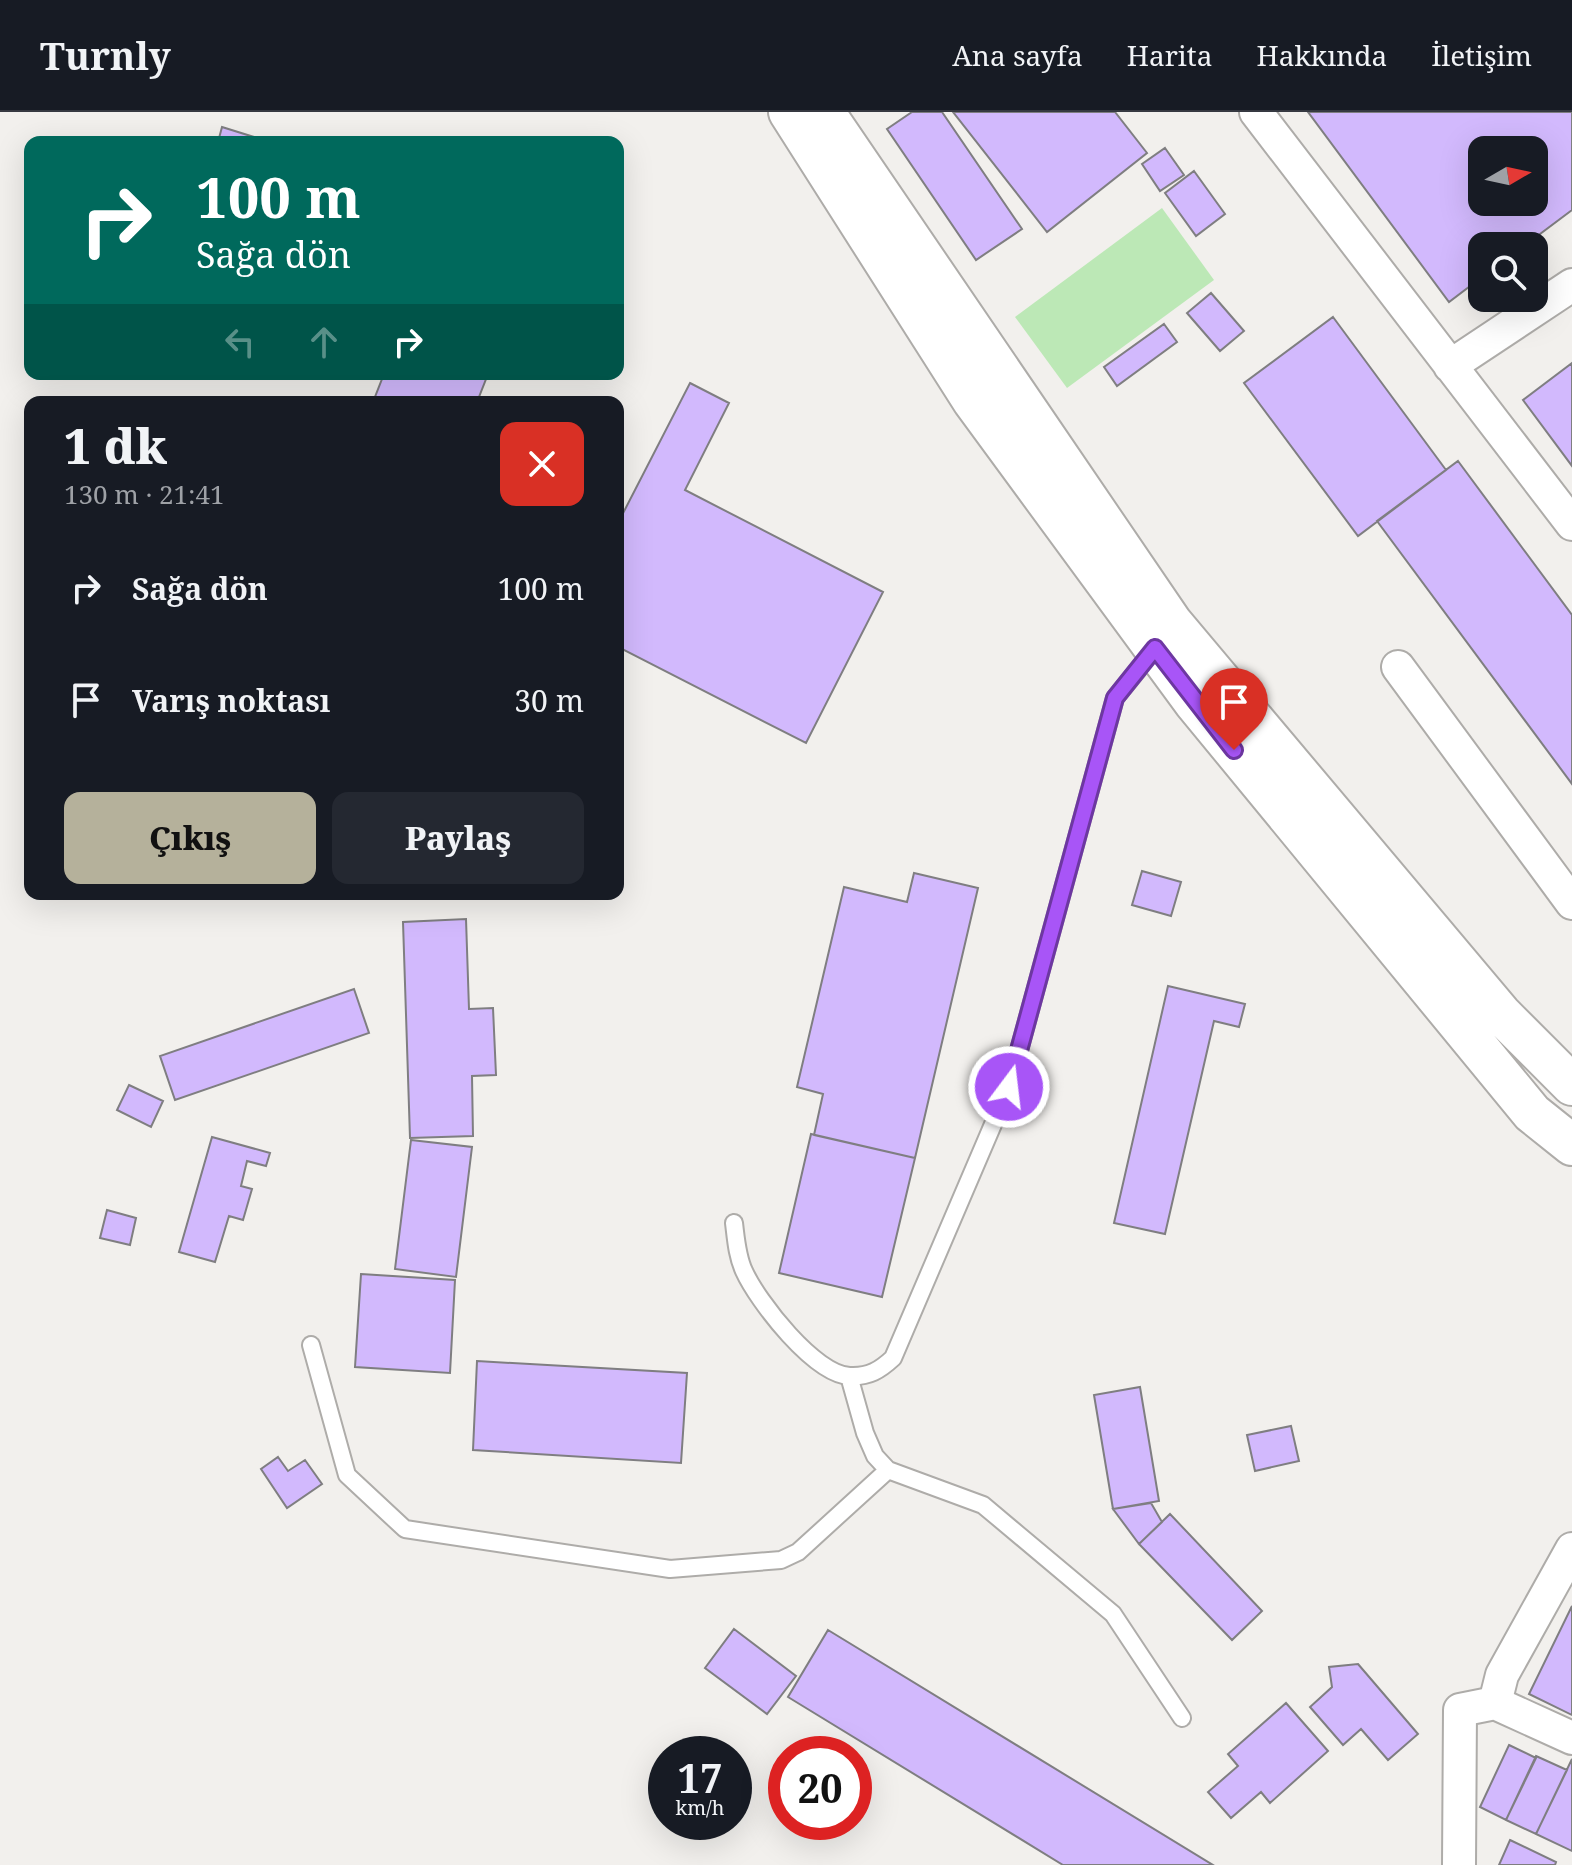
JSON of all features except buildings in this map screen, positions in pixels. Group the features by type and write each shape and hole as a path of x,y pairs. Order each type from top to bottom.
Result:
{"street":[{"path":"789,112 973,401 1204,714 1532,1113 1572,1145"},
{"path":"824,112 1172,623 1501,1014 1572,1085"},
{"path":"1256,112 1572,524"},
{"path":"1450,366 1572,285"},
{"path":"1398,667 1572,903"},
{"path":"1495,1703 1502,1675 1572,1549"},
{"path":"1459,1865 1460,1710 1495,1703 1572,1738"}],"lane":[{"path":"734,1223 739,1257 745,1273 772,1318 811,1356 834,1372 849,1376 878,1372 893,1358 1009,1087 1115,698 1155,648"},
{"path":"311,1345 347,1475 405,1529 670,1569 781,1560 798,1552 888,1470"},
{"path":"849,1376 865,1433 875,1456 888,1470 983,1505 1113,1614 1182,1718"}],"green space":[{"path":"1162,208 1214,280 1067,388 1015,317"}],"route":[{"path":"1009,1087 1115,698 1155,648 1234,750"}]}
